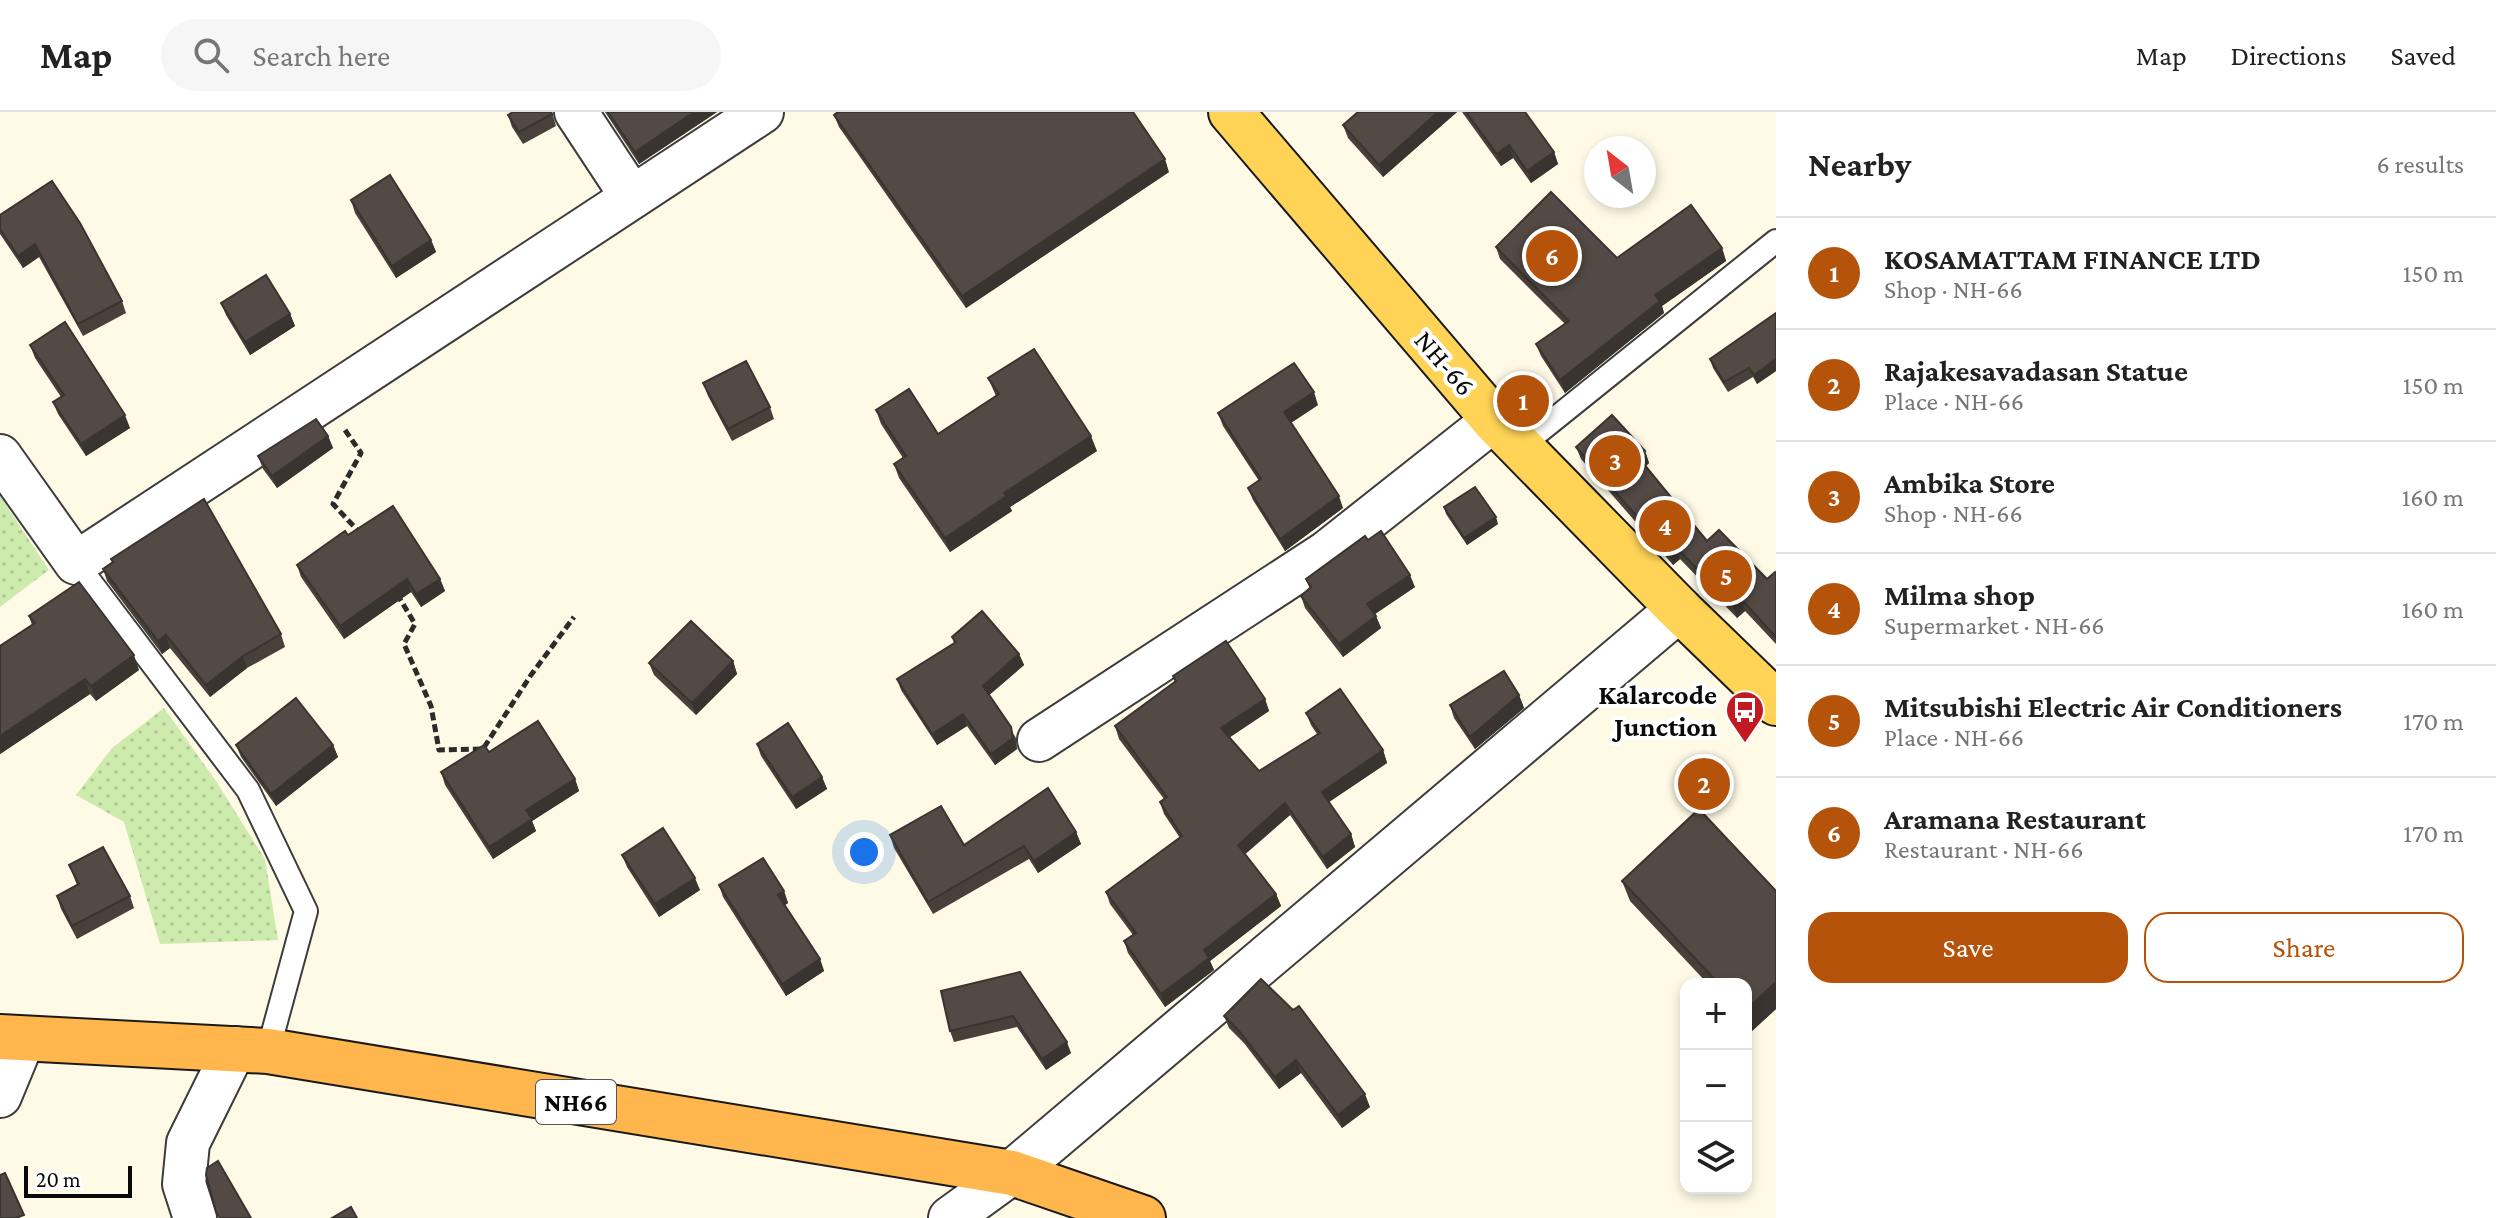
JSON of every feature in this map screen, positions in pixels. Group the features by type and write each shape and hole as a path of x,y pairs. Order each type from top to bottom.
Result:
{"highway":[{"name":"NH66","path":"12,1038 251,1050 1012,1173 1143,1218"}],"main road":[{"name":"NH-66","path":"1231,112 1508,433 1679,609 1776,703"}],"street":[{"path":"576,112 632,197"},
{"path":"0,456 76,563 762,112"},
{"path":"1039,740 1508,433"},
{"path":"950,1218 1012,1173 1679,609"},
{"path":"0,1096 12,1038"},
{"path":"195,1218 184,1184 188,1143 251,1050"}],"lane":[{"path":"1508,433 1776,241"},
{"path":"76,563 248,790 306,911 251,1050"}],"path":[{"path":"325,400 361,453 333,504 358,528 365,540"},
{"path":"394,588 415,624 404,644 431,706 439,750 483,749 531,675 574,617"}],"green space":[{"path":"0,496 49,570 0,607"},
{"path":"164,708 216,781 265,859 278,940 160,944 124,822 76,795 112,748"}],"building":[{"path":"513,112 552,114 519,132 508,115"},
{"path":"608,112 694,112 635,152"},
{"path":"838,112 1133,112 1165,159 962,296 834,115"},
{"path":"1358,112 1438,112 1379,165 1343,125"},
{"path":"1466,112 1525,112 1554,152 1527,171 1509,145 1497,154"},
{"path":"390,175 431,240 392,266 351,200"},
{"path":"52,181 80,223 122,301 78,324 35,244 18,256 0,229 0,215"},
{"path":"1551,192 1617,258 1691,205 1722,248 1655,295 1660,301 1560,380 1536,344 1569,321 1496,247"},
{"path":"266,275 290,314 245,342 221,303"},
{"path":"1776,313 1776,359 1754,375 1749,368 1724,382 1710,359"},
{"path":"65,322 125,415 81,444 53,402 64,395 30,345"},
{"path":"1034,349 1091,436 1004,493 1007,496 945,538 894,464 906,456 876,410 909,389 938,434 999,394 988,378"},
{"path":"746,361 770,407 728,429 703,383"},
{"path":"1294,363 1314,392 1284,412 1339,496 1280,539 1248,488 1261,479 1218,413"},
{"path":"1612,415 1645,451 1638,457 1707,541 1719,530 1767,579 1776,573 1776,637 1741,599 1733,606 1676,547 1669,553 1576,447"},
{"path":"316,419 328,436 272,476 258,456"},
{"path":"1475,487 1496,517 1464,538 1444,507"},
{"path":"204,499 281,634 243,656 206,685 166,635 158,641 103,569 113,562 111,559"},
{"path":"393,506 440,579 416,594 407,579 340,626 297,565 345,531 348,535"},
{"path":"1381,531 1410,575 1367,604 1376,616 1339,644 1301,596 1311,587 1306,579 1365,536 1368,540"},
{"path":"79,582 134,655 91,686 85,679 0,736 0,646 35,623 29,616"},
{"path":"982,611 1019,654 983,686 1011,727 1013,738 991,754 963,714 932,734 897,679 956,642 952,637"},
{"path":"691,621 733,661 692,703 649,663"},
{"path":"1226,641 1265,699 1221,728 1259,771 1320,733 1306,713 1340,689 1383,750 1322,792 1351,834 1323,857 1285,803 1238,845 1276,894 1204,950 1209,958 1161,994 1124,941 1136,933 1106,892 1182,836 1160,802 1167,797 1115,726 1176,681 1173,676"},
{"path":"1504,671 1519,695 1470,737 1450,705"},
{"path":"296,698 333,745 271,794 236,745"},
{"path":"538,721 575,779 526,810 532,819 489,847 441,772 484,745 489,752"},
{"path":"788,723 822,777 792,797 757,744"},
{"path":"1048,788 1076,832 1034,861 1024,846 928,902 890,835 941,806 964,845"},
{"path":"1699,809 1776,891 1776,982 1752,1004 1752,978 1713,978 1622,881"},
{"path":"663,828 695,878 655,904 622,855"},
{"path":"103,847 130,896 72,926 57,896 79,884 69,865"},
{"path":"763,858 784,891 778,895 820,959 782,984 719,885"},
{"path":"1020,972 1067,1042 1042,1059 1013,1016 950,1031 941,991"},
{"path":"1261,979 1293,1010 1299,1006 1365,1094 1338,1115 1296,1060 1275,1077 1224,1016"},
{"path":"218,1161 251,1218 220,1218 216,1212 206,1175 207,1168"},
{"path":"5,1173 24,1215 16,1218 0,1218 0,1175"},
{"path":"351,1207 357,1218 332,1218"}],"place":[{"name":"Aramana Restaurant","path":"1552,256"},
{"name":"KOSAMATTAM FINANCE LTD","path":"1523,401"},
{"name":"Ambika Store","path":"1615,461"},
{"name":"Milma shop","path":"1665,526"},
{"name":"Mitsubishi Electric Air Conditioners","path":"1726,576"},
{"name":"Kalarcode Junction","path":"1745,744"},
{"name":"Rajakesavadasan Statue","path":"1704,784"}]}
